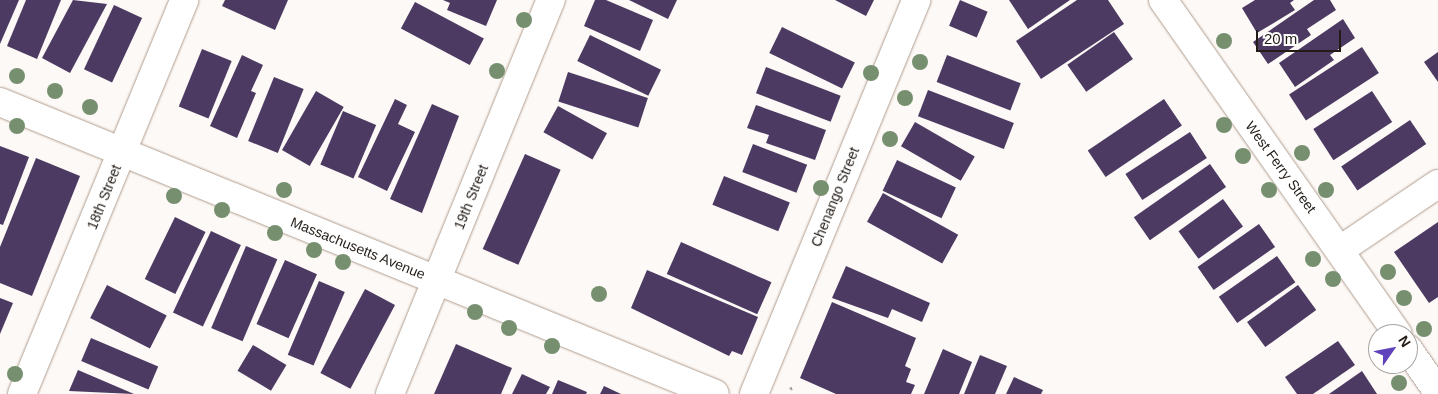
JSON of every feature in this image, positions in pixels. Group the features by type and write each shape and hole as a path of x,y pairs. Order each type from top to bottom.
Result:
{"street":[{"name":"18th Street","path":"22,394 184,0"},
{"name":"19th Street","path":"390,394 551,0"},
{"name":"Chenango Street","path":"754,394 916,0"},
{"name":"West Ferry Street","path":"1163,0 1391,324"},
{"name":"Massachusetts Avenue","path":"0,102 715,394"},
{"path":"1340,250 1438,184"},
{"path":"1418,363 1438,392"}],"building":[{"path":"0,0 19,0 0,44"},
{"path":"26,0 61,0 37,59 7,46"},
{"path":"73,0 107,4 70,73 42,58"},
{"path":"225,0 288,0 275,30 222,6"},
{"path":"443,0 497,0 486,26 447,10 450,3"},
{"path":"595,0 606,0 653,20 640,51 584,26"},
{"path":"629,0 677,0 668,19"},
{"path":"835,0 874,0 866,16"},
{"path":"960,0 988,12 977,37 949,26"},
{"path":"1009,0 1070,0 1028,29"},
{"path":"1077,0 1108,0 1124,24 1041,79 1016,41"},
{"path":"1255,0 1294,0 1290,3 1295,10 1257,33 1242,8"},
{"path":"1314,0 1330,0 1336,10 1307,29 1311,35 1268,64 1253,42"},
{"path":"415,2 484,39 470,65 401,28"},
{"path":"114,5 142,18 112,82 84,69"},
{"path":"1343,19 1355,38 1330,55 1334,60 1295,87 1279,63"},
{"path":"782,27 855,63 842,89 769,53"},
{"path":"1114,32 1133,59 1086,92 1067,65"},
{"path":"590,35 661,70 648,96 577,61"},
{"path":"1362,47 1379,73 1306,120 1289,94"},
{"path":"202,49 232,61 208,118 179,106"},
{"path":"1438,52 1438,82 1424,62"},
{"path":"242,55 263,65 251,91 256,93 237,138 210,126"},
{"path":"947,55 1021,83 1010,110 937,82"},
{"path":"766,67 841,96 831,122 756,93"},
{"path":"568,72 648,98 638,127 558,101"},
{"path":"274,77 304,89 278,153 248,141"},
{"path":"928,90 1014,123 1004,149 918,116"},
{"path":"316,91 344,107 310,166 282,150"},
{"path":"1372,91 1392,122 1333,160 1313,129"},
{"path":"395,99 407,105 398,124 415,132 387,191 358,177"},
{"path":"1164,99 1182,126 1106,177 1088,150"},
{"path":"432,104 459,116 422,213 390,199"},
{"path":"756,105 826,130 815,160 766,143 769,135 747,128"},
{"path":"558,106 607,133 592,159 543,132"},
{"path":"343,111 376,125 353,178 320,164"},
{"path":"1410,120 1426,144 1357,190 1341,166"},
{"path":"915,122 975,156 961,181 901,146"},
{"path":"1190,132 1207,158 1142,200 1125,174"},
{"path":"753,144 807,165 796,193 742,172"},
{"path":"0,146 29,157 3,225 0,224"},
{"path":"525,154 561,170 518,265 483,249"},
{"path":"36,158 80,176 32,296 0,283 0,247"},
{"path":"897,160 956,187 942,218 883,191"},
{"path":"1210,164 1226,187 1150,240 1134,217"},
{"path":"724,176 790,203 778,231 712,205"},
{"path":"883,193 958,235 942,264 867,222"},
{"path":"1223,199 1243,227 1198,259 1179,231"},
{"path":"175,217 206,232 175,294 145,279"},
{"path":"1438,222 1438,297 1429,303 1394,252"},
{"path":"1259,224 1275,247 1214,290 1198,267"},
{"path":"211,231 241,245 203,327 173,313"},
{"path":"681,242 771,282 757,314 667,274"},
{"path":"246,246 277,259 243,341 211,328"},
{"path":"1277,256 1295,282 1237,323 1219,297"},
{"path":"285,260 317,274 289,338 257,324"},
{"path":"846,266 930,303 922,322 892,309 888,318 832,298"},
{"path":"647,270 758,317 742,355 732,351 729,356 631,308"},
{"path":"319,281 345,292 314,366 288,355"},
{"path":"107,285 167,315 150,348 90,318"},
{"path":"1298,285 1316,310 1265,347 1247,322"},
{"path":"365,289 395,305 350,389 320,373"},
{"path":"0,298 13,303 0,334"},
{"path":"832,302 916,338 905,366 911,369 906,382 915,385 911,394 836,394 800,378"},
{"path":"91,338 158,367 148,390 81,361"},
{"path":"1338,341 1355,365 1313,394 1297,394 1285,377"},
{"path":"456,344 512,368 501,394 434,394"},
{"path":"253,345 286,365 271,391 238,371"},
{"path":"943,349 972,362 959,394 924,394"},
{"path":"980,355 1007,366 995,394 964,394"},
{"path":"78,370 134,394 69,391"},
{"path":"1362,371 1377,394 1329,394"},
{"path":"522,374 550,387 546,394 512,394"},
{"path":"1014,377 1043,390 1041,394 1006,394"},
{"path":"558,380 587,392 586,394 552,394"},
{"path":"604,386 621,394 600,394"}]}
